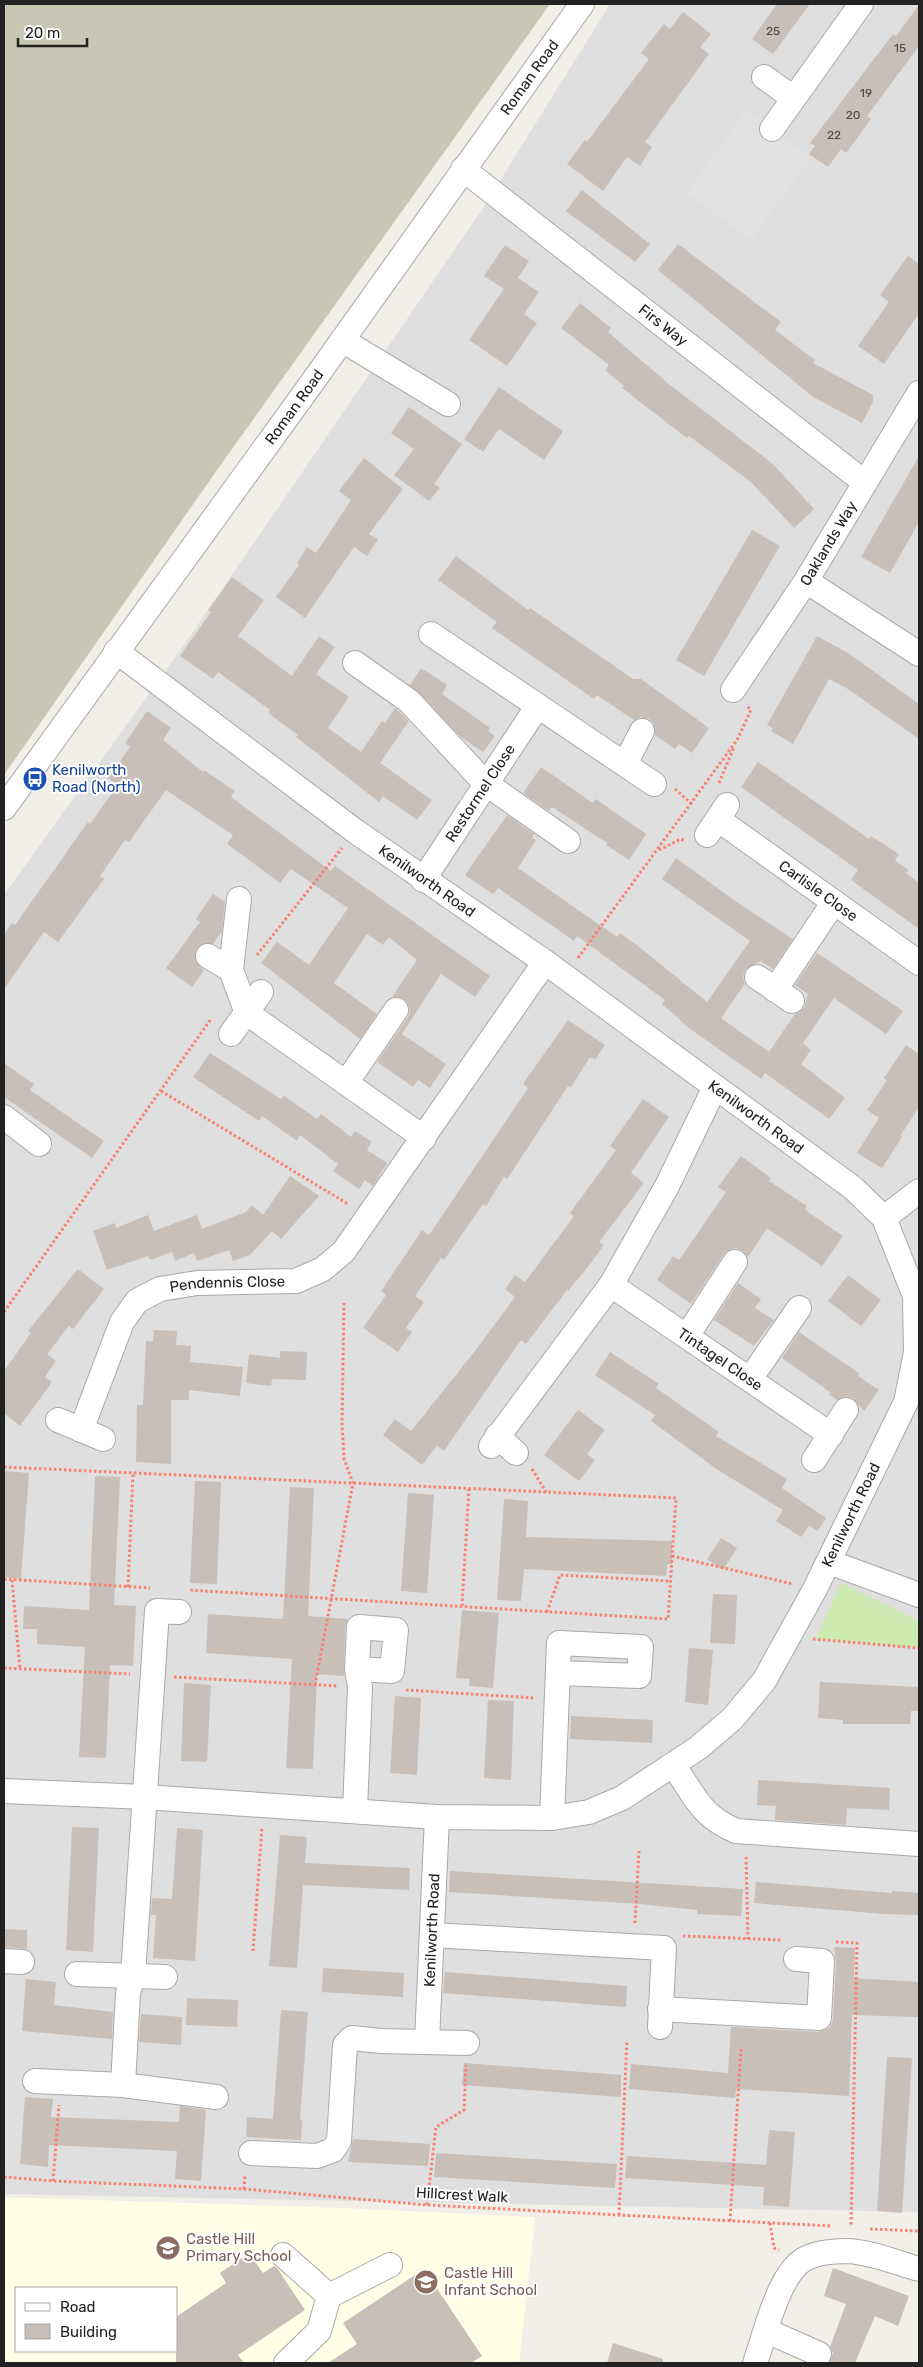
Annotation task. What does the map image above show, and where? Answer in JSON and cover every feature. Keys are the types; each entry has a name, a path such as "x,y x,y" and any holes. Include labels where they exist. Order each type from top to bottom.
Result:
{"street":[{"name":"Roman Road","path":"4,808 582,4"},
{"path":"772,129 861,4"},
{"path":"764,77 793,98"},
{"name":"Firs Way","path":"462,169 864,482"},
{"path":"342,340 448,404"},
{"name":"Oaklands Way","path":"733,690 806,581 919,393"},
{"path":"806,581 919,654"},
{"path":"431,634 654,784"},
{"name":"Kenilworth Road","path":"4,1791 264,1804 437,1817 552,1818 589,1812 622,1798 698,1748 732,1719 764,1681 790,1637 829,1562 906,1402 916,1352 915,1296 884,1218 853,1188 545,962 423,880 355,831 116,651"},
{"path":"355,663 409,701 485,783 568,842"},
{"name":"Restormel Close","path":"423,880 485,783 537,707"},
{"path":"625,764 642,732"},
{"name":"Carlisle Close","path":"718,820 919,963"},
{"path":"239,899 233,976 247,1013 424,1138"},
{"path":"775,989 834,902"},
{"path":"208,956 233,976"},
{"name":"Pendennis Close","path":"81,1430 122,1322 136,1301 160,1289 197,1283 296,1281 323,1269 344,1251 545,962"},
{"path":"231,1034 261,992"},
{"path":"346,1084 396,1010"},
{"path":"516,1452 494,1441 611,1285 667,1186 715,1087"},
{"path":"4,1117 39,1144"},
{"path":"884,1218 919,1191"},
{"path":"687,1336 735,1262"},
{"name":"Tintagel Close","path":"611,1285 830,1435"},
{"path":"750,1379 799,1308"},
{"path":"814,1460 846,1410"},
{"path":"58,1420 103,1439"},
{"path":"829,1562 919,1595"},
{"path":"123,2084 128,1993 133,1975 157,1611 183,1601"},
{"path":"552,1818 558,1674"},
{"path":"355,1810 359,1678"},
{"path":"673,1765 701,1807 717,1823 736,1831 919,1844"},
{"name":"Kenilworth Road","path":"427,2041 437,1817"},
{"path":"432,1935 664,1948 660,2018 819,2018 822,1961 796,1959"},
{"path":"77,1974 165,1977"},
{"path":"251,2153 317,2156 333,2150 339,2141 345,2045 352,2038 381,2042 427,2041 467,2043"},
{"path":"35,2081 123,2084 216,2097"},
{"path":"755,2363 781,2290 789,2275 803,2260 821,2253 850,2251 919,2269"},
{"path":"283,2255 329,2296"},
{"path":"286,2363 320,2330 329,2296 390,2265"},
{"path":"767,2331 819,2354"}],"path":[{"path":"718,820 727,796 716,790 751,710"},
{"path":"575,963 737,740"},
{"path":"233,976 355,831"},
{"path":"4,1312 214,1013"},
{"path":"161,1091 355,1208"},
{"path":"315,1685 353,1483 344,1459 342,1424 344,1303"},
{"path":"4,1467 676,1498 668,1619 331,1599 183,1601"},
{"path":"128,1586 133,1473"},
{"path":"462,1606 469,1489"},
{"path":"672,1556 815,1589"},
{"path":"547,1612 560,1574 670,1581"},
{"path":"4,1579 157,1588"},
{"path":"12,1580 20,1669"},
{"path":"790,1637 919,1648"},
{"path":"4,1668 315,1685 359,1678"},
{"path":"400,1690 557,1699"},
{"path":"253,1951 264,1804"},
{"path":"635,1924 639,1851"},
{"path":"746,1856 748,1939"},
{"path":"619,2216 628,2040"},
{"path":"427,2205 436,2127 464,2110 467,2043"},
{"path":"730,2221 741,2049"},
{"path":"53,2181 61,2082"},
{"name":"Hillcrest Walk","path":"4,2176 53,2181 244,2189 427,2205 833,2226"},
{"path":"842,2227 919,2231"}],"shaded area":[{"path":"4,4 550,4 217,470 4,775"},
{"path":"610,4 919,4 919,2212 4,2194 4,895 186,642 483,208"},
{"path":"746,110 811,158 751,240 686,193"},
{"path":"4,2197 341,2208 535,2217 519,2363 4,2363"}],"green space":[{"path":"841,1583 919,1621 919,1648 816,1639"}],"building":[{"path":"777,4 810,4 773,54 752,39"},
{"path":"919,5 919,46 867,116 871,119 846,153 841,149 828,167 809,154 815,146 810,143 893,34 896,36"},
{"path":"683,12 711,34 700,47 709,54 645,142 652,147 640,166 627,157 603,191 567,164 585,140 587,142 649,59 641,53 664,24 670,29"},
{"path":"582,190 650,244 635,262 566,211"},
{"path":"678,244 781,322 775,330 815,360 813,363 873,395 873,402 862,423 813,397 658,270"},
{"path":"505,245 529,261 518,278 539,292 524,314 537,323 507,366 469,340 504,289 484,276"},
{"path":"908,256 919,264 919,313 884,364 858,346 889,302 880,295"},
{"path":"580,303 611,328 608,332 670,385 773,464 814,509 794,528 751,482 689,436 687,438 622,388 624,386 605,370 609,365 561,328"},
{"path":"499,387 563,431 544,460 499,429 483,452 464,439"},
{"path":"409,407 462,444 434,484 440,488 429,501 394,475 414,449 391,433"},
{"path":"919,456 919,522 890,573 861,557"},
{"path":"364,458 403,489 369,534 378,539 367,556 354,547 305,618 276,597 299,565 297,563 307,547 316,553 351,500 339,491"},
{"path":"752,530 780,546 704,676 676,660"},
{"path":"456,556 528,610 530,608 633,679 641,679 709,728 692,753 679,744 675,749 655,735 654,724 649,719 641,717 634,720 597,695 594,699 492,628 497,622 438,580"},
{"path":"232,577 264,600 238,636 292,676 319,636 335,647 316,674 349,697 328,728 361,752 382,721 385,723 395,708 409,721 380,763 432,800 417,820 383,796 379,802 296,737 298,735 268,713 270,710 218,672 213,679 180,656 211,612 208,610"},
{"path":"817,636 848,653 919,704 919,739 848,689 829,679 793,744 771,731 773,728 767,725"},
{"path":"421,668 447,685 442,694 490,728 488,731 495,736 483,752 461,737 410,685"},
{"path":"147,711 171,728 163,740 203,772 204,770 235,791 231,797 331,871 335,866 490,976 475,997 441,974 402,1034 446,1064 430,1088 418,1080 413,1087 377,1062 408,1017 410,1011 408,1004 403,998 392,997 417,960 389,937 383,945 367,934 334,983 377,1014 360,1039 261,963 277,942 309,965 348,908 291,869 280,883 227,844 233,835 166,790 129,842 125,840 100,876 104,879 58,942 44,932 4,989 4,935 12,923 15,925 88,822 90,824 118,785 108,778 130,747 125,743"},
{"path":"758,762 869,839 871,836 899,854 895,861 909,870 906,873 919,883 919,929 851,880 858,870 741,787"},
{"path":"541,767 593,803 596,799 646,834 629,860 606,845 607,843 552,807 549,811 523,793"},
{"path":"507,815 534,834 532,838 536,840 518,868 617,937 620,933 707,1002 750,941 662,879 676,858 738,903 793,939 773,969 761,961 746,969 743,976 745,984 721,1018 769,1052 795,1014 804,1008 808,994 795,985 817,953 903,1011 886,1034 834,998 803,1043 811,1050 801,1064 845,1098 829,1119 765,1073 761,1079 689,1028 662,1004 665,1000 577,936 574,941 498,888 493,894 465,875"},
{"path":"213,894 225,902 222,931 213,944 202,944 196,949 196,962 204,970 192,987 166,968 200,922 196,919"},
{"path":"568,1020 605,1045 595,1060 590,1057 571,1087 568,1086 507,1179 504,1177 486,1206 483,1204 444,1260 441,1258 415,1296 424,1302 406,1328 412,1332 398,1352 363,1328 386,1295 381,1291 422,1230 429,1235 528,1088 523,1084"},
{"path":"906,1045 919,1054 919,1107 882,1168 857,1153 879,1118 867,1110 887,1080 884,1078"},
{"path":"210,1053 281,1099 284,1096 317,1119 321,1114 351,1137 355,1131 372,1142 367,1150 387,1163 373,1186 365,1180 359,1189 333,1171 338,1164 300,1135 297,1141 262,1116 259,1121 193,1077"},
{"path":"4,1063 34,1084 30,1090 104,1141 92,1158 4,1097"},
{"path":"643,1099 669,1117 631,1173 644,1183 599,1242 604,1245 591,1263 567,1290 526,1344 521,1340 444,1451 437,1446 422,1465 383,1435 395,1419 411,1431 475,1351 515,1297 505,1289 515,1275 525,1282 574,1216 570,1213 616,1150 610,1146"},
{"path":"741,1156 771,1178 769,1181 807,1206 805,1210 843,1236 822,1266 767,1228 748,1257 743,1251 736,1248 724,1254 691,1304 657,1280 673,1256 679,1260 726,1192 718,1187"},
{"path":"290,1176 319,1196 281,1239 272,1231 250,1255 233,1261 229,1250 197,1261 194,1253 175,1261 172,1252 150,1260 148,1256 107,1270 93,1231 115,1223 116,1228 148,1215 154,1231 197,1215 202,1229 246,1212 252,1205 263,1215"},
{"path":"78,1269 104,1289 73,1329 69,1326 47,1354 56,1361 45,1377 52,1382 20,1426 4,1413 4,1371 31,1333 28,1331"},
{"path":"848,1275 881,1300 861,1326 828,1301"},
{"path":"738,1283 761,1299 755,1308 774,1320 754,1346 714,1320"},
{"path":"154,1330 177,1331 176,1345 191,1346 190,1362 243,1367 240,1396 189,1390 189,1400 171,1400 171,1464 136,1462 137,1405 143,1405 146,1341 153,1342"},
{"path":"799,1332 860,1374 858,1376 879,1390 864,1411 853,1398 846,1396 837,1400 829,1394 830,1392 782,1358"},
{"path":"280,1351 307,1352 306,1380 272,1379 271,1386 246,1383 249,1354 280,1358"},
{"path":"610,1352 659,1384 656,1388 719,1432 716,1436 787,1479 782,1488 826,1518 818,1531 809,1526 801,1537 776,1521 783,1510 718,1470 651,1421 655,1415 595,1375"},
{"path":"578,1410 605,1430 587,1454 595,1460 579,1481 544,1455"},
{"path":"4,1471 29,1473 21,1579 4,1577"},
{"path":"95,1476 120,1477 114,1605 136,1606 133,1666 110,1665 106,1758 79,1757 85,1647 37,1644 37,1629 23,1629 24,1606 89,1610"},
{"path":"195,1481 221,1482 217,1584 190,1583"},
{"path":"290,1487 314,1488 308,1616 348,1619 345,1626 344,1676 317,1674 313,1769 286,1768 292,1659 206,1653 208,1614 283,1619"},
{"path":"408,1493 434,1495 427,1593 401,1591"},
{"path":"504,1499 528,1501 526,1537 672,1541 672,1564 667,1564 666,1576 524,1569 521,1601 497,1600"},
{"path":"721,1538 737,1548 723,1570 707,1559"},
{"path":"713,1594 737,1595 735,1644 710,1643"},
{"path":"462,1610 499,1613 493,1688 469,1686 470,1679 456,1678"},
{"path":"689,1648 713,1650 708,1705 685,1702"},
{"path":"820,1682 919,1687 919,1711 911,1711 910,1724 843,1724 843,1720 818,1718"},
{"path":"184,1683 211,1685 207,1762 181,1761"},
{"path":"395,1696 421,1698 417,1775 390,1773"},
{"path":"488,1700 514,1701 511,1780 484,1778"},
{"path":"571,1716 653,1720 652,1743 570,1739"},
{"path":"758,1780 890,1788 889,1810 847,1808 846,1825 775,1820 776,1806 757,1805"},
{"path":"72,1827 99,1828 93,1952 66,1950"},
{"path":"177,1828 203,1830 195,1961 153,1958 156,1915 151,1915 152,1898 172,1899"},
{"path":"280,1835 307,1837 305,1863 410,1868 409,1890 303,1885 297,1968 269,1966"},
{"path":"450,1871 743,1889 741,1916 697,1914 697,1910 640,1904 449,1892"},
{"path":"756,1882 892,1893 892,1891 919,1893 919,1915 884,1914 754,1903"},
{"path":"4,1929 27,1930 27,1949 4,1947"},
{"path":"834,1947 855,1948 854,1978 919,1982 919,2017 852,2015 849,2096 736,2089 735,2098 629,2089 631,2064 728,2073 731,2027 818,2032 830,2028 833,2019 836,1962"},
{"path":"323,1968 404,1973 403,1997 322,1992"},
{"path":"445,1972 627,1986 626,2007 443,1993"},
{"path":"26,1979 56,1982 54,2005 113,2012 112,2039 22,2031"},
{"path":"187,1998 238,2000 237,2027 186,2025"},
{"path":"281,2010 308,2012 300,2120 302,2120 301,2140 246,2137 247,2117 273,2119"},
{"path":"141,2014 182,2017 181,2045 139,2042"},
{"path":"887,2057 912,2058 902,2213 877,2211"},
{"path":"464,2063 621,2075 621,2097 462,2085"},
{"path":"25,2097 53,2099 51,2117 179,2122 180,2106 206,2110 201,2181 175,2179 177,2151 49,2145 48,2167 20,2164"},
{"path":"769,2130 795,2132 789,2207 763,2205 764,2187 625,2178 627,2156 766,2165"},
{"path":"353,2139 430,2144 428,2166 348,2162"},
{"path":"436,2153 617,2164 615,2188 434,2177"},
{"path":"249,2253 263,2273 274,2266 277,2268 305,2310 238,2355 244,2363 176,2363 176,2352 178,2352 178,2316 226,2283 220,2273"},
{"path":"833,2268 909,2296 898,2326 875,2316 855,2363 829,2363 833,2353 830,2347 846,2304 824,2296"},
{"path":"424,2269 482,2356 471,2363 328,2363 357,2344 343,2323"},
{"path":"613,2343 663,2359 663,2363 607,2363"}],"place":[{"name":"Kenilworth Road (North)","path":"35,779"},
{"name":"Castle Hill Primary School","path":"168,2248"},
{"name":"Castle Hill Infant School","path":"426,2282"}]}
